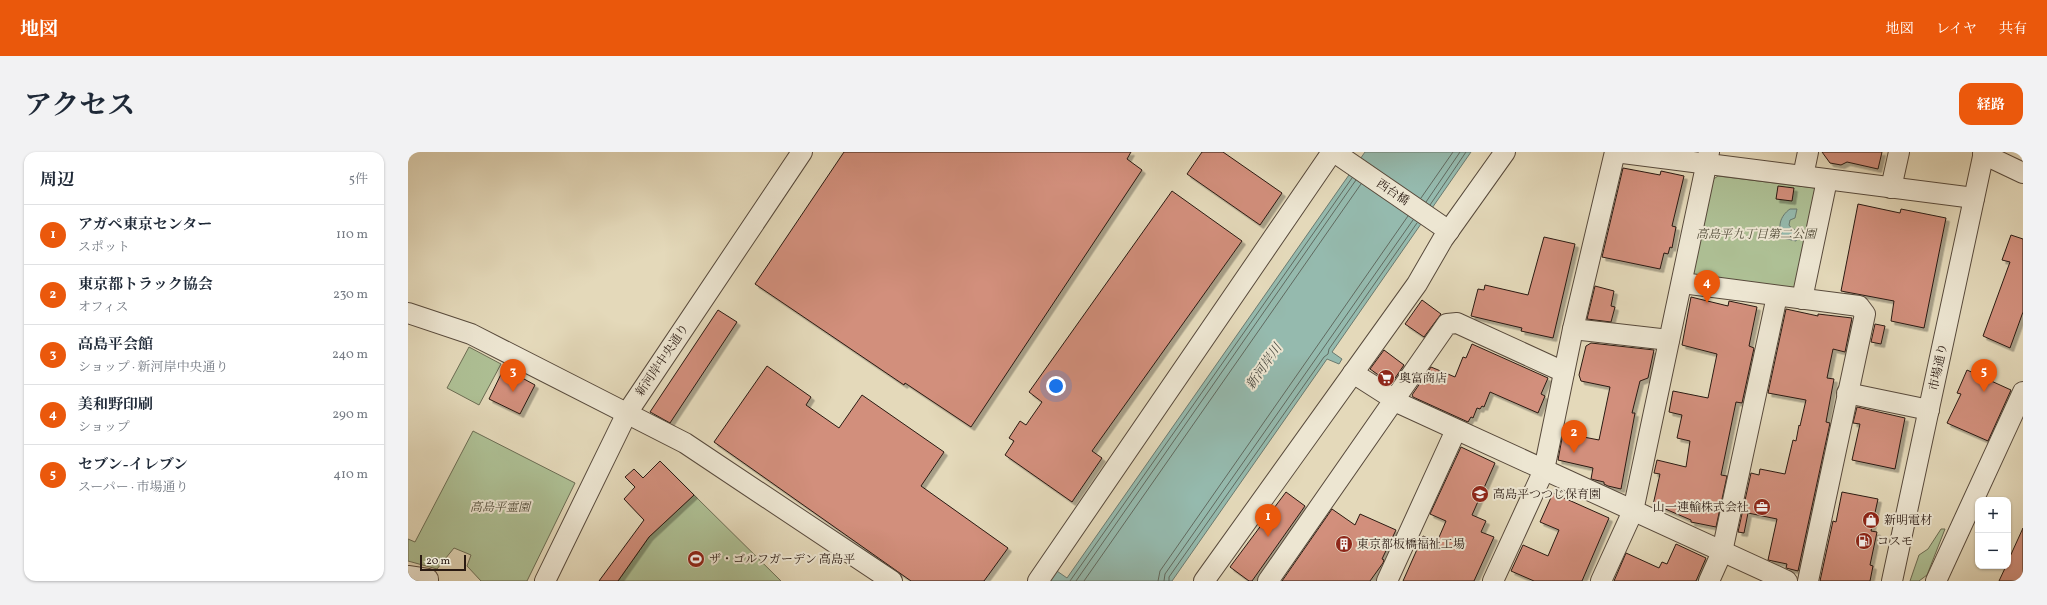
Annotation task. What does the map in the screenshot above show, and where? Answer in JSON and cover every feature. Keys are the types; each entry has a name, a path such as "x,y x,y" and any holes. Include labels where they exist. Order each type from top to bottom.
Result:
{"street":[{"name":"新河岸中央通り","path":"545,581 627,413 802,152"},
{"path":"1212,578 1353,373 1417,284 1449,231 1504,152"},
{"path":"1493,581 1544,470 1573,329 1615,152 1708,158 1827,180 1974,198"},
{"path":"1803,176 1808,152"},
{"path":"1891,188 1899,152"},
{"path":"1038,581 1334,153"},
{"name":"西台橋","path":"1334,153 1449,231"},
{"path":"1984,153 2023,173"},
{"name":"市場通り","path":"1892,581 1984,153"},
{"path":"1601,581 1633,511 1708,158"},
{"path":"1802,299 1827,180"},
{"path":"1682,284 1858,306 1865,314 1808,581"},
{"path":"1709,581 1722,552 1777,296"},
{"path":"408,313 470,334 685,443 892,581"},
{"path":"1268,581 1447,324 1457,323 1564,372"},
{"path":"1573,329 1669,340"},
{"path":"1353,373 1393,400 1787,581"},
{"path":"1936,581 2023,392"},
{"path":"1847,393 1929,410"},
{"path":"1988,497 2023,424"},
{"path":"1387,581 1456,430"},
{"path":"1950,581 1975,527"},
{"path":"408,576 428,579 428,581"}],"green space":[{"name":"高島平九丁目第二公園","path":"1718,176 1815,188 1820,193 1794,291 1696,280 1693,274 1712,180"},
{"path":"469,347 501,364 479,405 447,388"},
{"name":"高島平霊園","path":"473,431 575,483 527,581 481,581 467,566 471,555 454,548 437,569 408,561 408,539 415,542"},
{"name":"ザ・ゴルフガーデン 高島平","path":"694,495 781,581 618,581 649,537"},
{"path":"1941,529 1945,529 1927,575 1919,581 1910,581 1919,555 1928,549"}],"water":[{"name":"新河岸川","path":"1365,152 1471,152 1332,352 1342,359 1339,364 1327,359 1172,581 1046,581 1054,569 1067,578"},
{"path":"1790,209 1797,209 1795,218 1790,220 1789,225 1792,229 1798,230 1796,241 1783,238 1780,230 1780,222"}],"building":[{"path":"844,152 1131,152 1127,159 1142,170 971,427 905,383 904,385 755,284"},
{"path":"1202,152 1223,152 1282,193 1260,225 1187,174"},
{"path":"1822,152 1882,152 1878,169 1847,162 1841,165 1830,163"},
{"path":"1623,168 1660,175 1661,171 1684,176 1672,226 1676,227 1672,248 1670,247 1668,254 1664,253 1660,269 1602,257"},
{"path":"1778,186 1794,188 1792,201 1776,199"},
{"path":"1172,191 1242,241 1092,451 1102,458 1072,502 1005,455 1014,441 1009,438 1020,421 1026,425 1042,402 1029,392"},
{"path":"1858,204 1900,213 1901,209 1946,218 1924,328 1891,321 1894,301 1841,291"},
{"path":"2011,235 2023,239 2023,312 2010,348 1983,336 2010,262 2002,260"},
{"path":"1544,237 1575,244 1553,338 1521,331 1522,328 1471,316 1478,289 1484,290 1485,285 1528,295"},
{"path":"1595,286 1614,291 1611,306 1615,307 1611,322 1587,319"},
{"path":"1691,297 1728,306 1729,301 1757,307 1749,346 1754,348 1742,403 1736,402 1721,475 1727,476 1716,527 1691,522 1691,520 1653,505 1660,474 1654,473 1657,460 1686,467 1690,441 1677,438 1682,415 1669,412 1673,391 1708,398 1717,354 1682,345"},
{"path":"1422,300 1441,314 1424,337 1405,324"},
{"path":"1786,309 1818,316 1818,314 1852,318 1845,352 1833,349 1827,378 1834,379 1826,422 1830,423 1798,571 1786,568 1787,564 1768,560 1777,519 1748,513 1744,533 1738,532 1751,473 1759,475 1760,469 1785,474 1793,440 1796,441 1806,400 1768,393"},
{"path":"718,310 737,322 670,423 650,412"},
{"path":"1875,324 1885,326 1881,344 1871,342"},
{"path":"1591,343 1654,350 1648,378 1640,381 1632,413 1635,413 1621,489 1608,486 1604,484 1604,482 1591,479 1593,468 1558,460 1563,433 1599,440 1610,387 1581,381 1579,375 1586,346"},
{"path":"1472,344 1548,378 1541,394 1545,396 1538,413 1490,392 1484,407 1482,406 1480,409 1477,408 1473,418 1471,417 1468,422 1413,397 1412,395 1431,367 1455,377 1463,357 1466,358"},
{"path":"1384,350 1404,365 1391,384 1370,369"},
{"path":"767,366 811,397 806,405 839,428 862,395 944,452 921,486 1008,548 984,581 911,581 714,442"},
{"path":"504,368 535,385 520,414 489,399"},
{"path":"1967,370 2011,390 1988,441 1947,423 1961,394 1957,393"},
{"path":"1857,407 1905,418 1895,469 1852,460 1860,424 1853,423"},
{"path":"1461,447 1495,463 1472,515 1486,521 1481,532 1494,537 1474,581 1403,581 1423,536 1437,542 1446,521 1430,514"},
{"path":"660,461 694,495 649,537 618,581 599,581 644,520 624,499 635,487 625,477 634,469 643,478"},
{"path":"1286,492 1305,506 1252,581 1249,581 1230,567"},
{"path":"1842,492 1878,499 1871,531 1877,532 1870,565 1873,566 1870,581 1820,581 1833,521 1836,522"},
{"path":"1553,493 1609,518 1582,581 1534,581 1511,571 1523,545 1548,556 1559,530 1540,522"},
{"name":"東京都板橋福祉工場","path":"1332,509 1355,525 1360,514 1396,530 1382,559 1384,560 1383,563 1370,581 1282,581"},
{"path":"2023,528 2023,581 1999,581 2005,569 2011,569 2011,554"},
{"path":"1676,544 1706,558 1696,581 1614,581 1626,553 1659,568 1662,562 1667,564"}],"place":[{"name":"美和野印刷","path":"1707,303"},
{"name":"奥富商店","path":"1386,378"},
{"name":"高島平会館","path":"513,392"},
{"name":"セブン-イレブン","path":"1984,392"},
{"name":"東京都トラック協会","path":"1574,453"},
{"name":"高島平つつじ保育園","path":"1480,494"},
{"name":"山一連輸株式会社","path":"1762,507"},
{"name":"新明電材","path":"1871,520"},
{"name":"アガペ東京センター","path":"1268,537"},
{"name":"コスモ","path":"1864,541"},
{"name":"東京都板橋福祉工場","path":"1344,544"},
{"name":"ザ・ゴルフガーデン 高島平","path":"696,559"}]}
